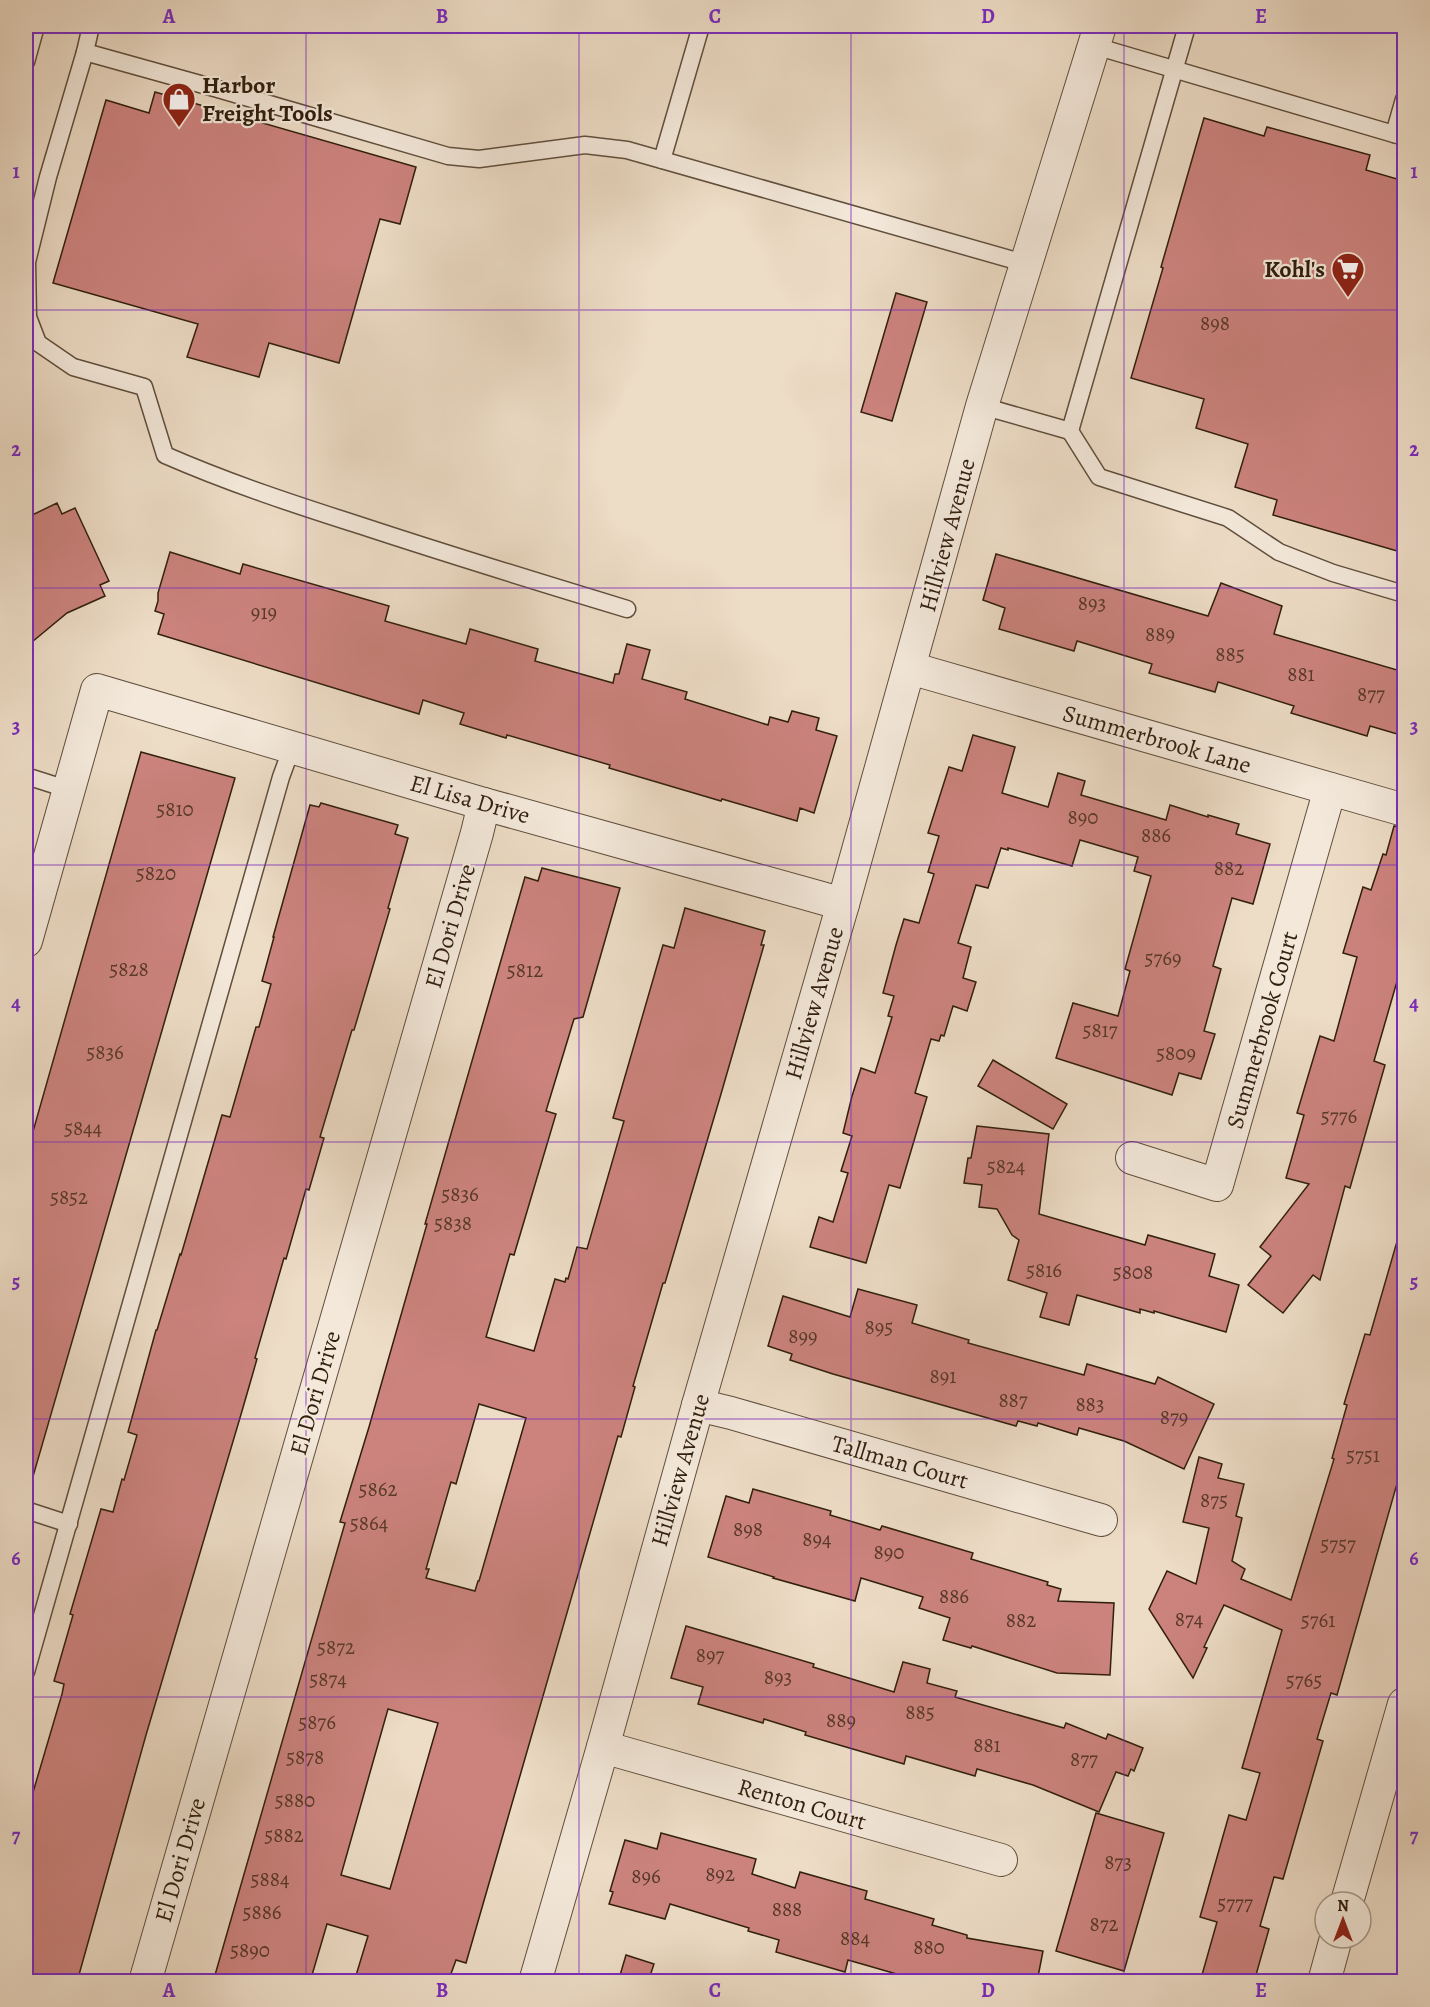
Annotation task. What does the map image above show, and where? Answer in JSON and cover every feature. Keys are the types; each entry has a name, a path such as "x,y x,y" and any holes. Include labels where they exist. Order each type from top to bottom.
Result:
{"street":[{"name":"Hillview Avenue","path":"534,1982 910,668 982,406 1097,36"},
{"name":"Summerbrook Lane","path":"910,668 1404,810"},
{"name":"El Lisa Drive","path":"69,790 97,690 484,804 843,903"},
{"name":"Summerbrook Court","path":"1132,1158 1217,1185 1330,789"},
{"path":"26,941 69,790"},
{"name":"El Dori Drive","path":"144,1982 484,804"},
{"name":"Tallman Court","path":"698,1406 731,1413 1101,1520"},
{"path":"1350,1890 1404,1704"},
{"name":"Renton Court","path":"603,1747 1001,1860"},
{"path":"1324,1982 1333,1950"}],"lane":[{"path":"26,62 36,26"},
{"path":"91,26 48,177 27,262 28,317 38,343 73,367 144,387 165,455 209,474 337,518 476,564 627,609"},
{"path":"662,160 701,26"},
{"path":"1070,431 1187,26"},
{"path":"1097,36 1174,70 1399,135 1404,99"},
{"path":"85,52 448,156 479,159 585,145 627,150 1027,264"},
{"path":"982,406 1070,431 1099,477 1228,518 1279,552 1333,573 1404,594"},
{"path":"26,1672 281,777 292,747"},
{"path":"26,776 69,790"},
{"path":"26,1510 69,1524"}],"building":[{"path":"155,92 416,167 400,224 380,219 339,363 269,343 259,377 187,357 198,324 53,283 106,100 149,113"},
{"path":"1204,118 1264,136 1267,127 1370,155 1366,170 1404,181 1404,553 1273,515 1277,500 1235,487 1248,444 1196,428 1204,399 1131,378"},
{"path":"896,293 927,302 892,421 861,412"},
{"path":"57,503 62,514 75,508 109,581 100,585 105,596 67,613 26,647 26,518"},
{"path":"170,552 240,574 243,564 389,606 385,621 466,644 470,629 538,649 535,661 613,683 615,674 619,674 627,644 650,650 642,679 687,692 685,699 768,725 770,717 788,722 792,711 819,718 816,730 837,736 814,813 800,808 797,821 722,799 721,801 609,768 610,765 460,724 464,713 423,700 419,714 158,634 164,614 155,611"},
{"path":"996,554 1208,616 1221,583 1282,606 1274,634 1404,672 1404,736 1370,726 1367,736 1291,713 1294,706 1218,682 1215,692 1149,673 1152,664 1077,641 1074,651 999,629 1005,608 983,600"},
{"path":"973,735 1015,747 1002,793 1048,807 1058,773 1085,781 1081,795 1166,820 1170,805 1239,824 1236,834 1270,844 1253,904 1232,898 1213,966 1221,969 1204,1031 1215,1034 1201,1079 1179,1073 1172,1095 1056,1058 1073,1003 1118,1016 1130,971 1125,969 1151,876 1134,871 1138,857 1080,840 1072,866 1001,848 988,888 976,885 958,943 971,947 963,978 976,982 967,1011 953,1006 944,1036 941,1035 939,1041 931,1039 915,1093 927,1097 900,1188 889,1185 866,1263 810,1247 819,1217 833,1222 848,1173 841,1171 852,1136 843,1133 852,1096 861,1068 875,1073 892,1017 888,1016 894,996 883,993 896,945 904,919 919,923 934,874 928,872 939,836 928,833 949,767 962,771"},
{"path":"141,752 235,778 32,1480 26,1479 26,1156"},
{"path":"321,803 398,825 395,834 408,838 388,908 390,909 320,1137 324,1138 309,1190 306,1189 286,1259 284,1258 255,1358 257,1359 146,1735 77,1982 26,1982 26,1816 62,1694 64,1684 54,1681 73,1615 70,1614 101,1509 113,1512 122,1479 124,1480 137,1435 128,1432 156,1330 181,1255 222,1115 230,1117 256,1027 259,1027 271,984 262,981 310,805 319,807"},
{"path":"1394,826 1404,827 1404,980 1398,978 1374,1061 1385,1065 1350,1188 1345,1186 1320,1280 1313,1275 1283,1313 1248,1285 1271,1256 1260,1247 1309,1184 1286,1178 1304,1115 1297,1113 1320,1036 1334,1041 1357,957 1343,953 1363,887 1371,890 1383,854 1386,855"},
{"path":"542,868 620,888 583,1017 574,1019 546,1111 556,1114 514,1255 510,1254 486,1337 534,1351 555,1279 565,1282 566,1278 568,1279 577,1247 587,1249 624,1121 613,1118 663,945 674,948 685,908 765,931 761,945 764,945 721,1094 665,1283 663,1283 633,1386 635,1387 621,1437 618,1436 466,1963 456,1960 448,1982 354,1982 368,1936 327,1924 310,1982 213,1982 345,1523 340,1522 525,877 538,881","holes":["479,1404 526,1418 475,1591 426,1578 429,1569 426,1569 451,1482 456,1484","388,1709 438,1723 390,1889 341,1875"]},
{"path":"993,1060 1067,1104 1053,1129 978,1086"},
{"path":"977,1126 1049,1134 1039,1214 1145,1245 1148,1235 1215,1254 1209,1276 1239,1285 1226,1332 1154,1311 1154,1313 1140,1309 1140,1313 1077,1295 1069,1325 1040,1317 1047,1293 1008,1280 1019,1240 1012,1235 997,1209 979,1207 982,1185 964,1183"},
{"path":"1398,1238 1404,1239 1404,1459 1337,1695 1331,1693 1317,1739 1323,1741 1283,1879 1274,1877 1260,1926 1269,1929 1254,1982 1200,1982 1217,1922 1200,1917 1229,1815 1246,1820 1260,1773 1242,1768 1282,1630 1224,1605 1204,1647 1207,1648 1193,1678 1149,1609 1167,1571 1196,1584 1209,1528 1183,1522 1199,1457 1222,1464 1218,1478 1244,1484 1236,1516 1242,1518 1232,1561 1245,1569 1241,1579 1291,1600 1334,1459 1332,1458 1347,1405 1344,1404 1365,1334 1370,1335"},
{"path":"858,1289 917,1305 912,1323 969,1340 968,1343 1084,1375 1087,1364 1155,1384 1158,1377 1214,1404 1184,1469 1124,1441 1079,1428 1077,1435 1038,1423 1037,1426 1018,1421 1016,1426 833,1374 790,1360 792,1354 768,1346 783,1296 850,1317"},
{"path":"753,1489 831,1511 830,1515 880,1530 882,1526 973,1553 971,1559 1048,1582 1047,1585 1061,1589 1058,1601 1114,1603 1110,1675 1057,1673 972,1646 971,1648 943,1640 950,1618 919,1608 923,1597 861,1578 855,1601 708,1557 726,1496 749,1503"},
{"path":"686,1626 814,1664 813,1667 894,1692 903,1662 930,1669 927,1683 957,1691 955,1697 1064,1728 1066,1723 1106,1739 1108,1734 1143,1748 1134,1771 1131,1769 1128,1776 1116,1772 1099,1812 1033,1785 977,1769 975,1776 906,1756 904,1764 805,1735 806,1732 764,1719 763,1723 698,1704 703,1687 671,1678"},
{"path":"1096,1813 1164,1833 1124,1971 1056,1951"},
{"path":"661,1833 756,1859 752,1874 795,1888 800,1872 867,1891 865,1899 934,1919 932,1925 967,1935 967,1938 1043,1951 1037,1982 905,1982 907,1977 848,1960 845,1972 776,1952 779,1940 748,1931 749,1928 670,1904 665,1919 609,1904 613,1892 610,1891 625,1840 657,1849"},
{"path":"626,1955 654,1964 648,1982 618,1982"}],"place":[{"name":"Harbor Freight Tools","path":"179,128"},
{"name":"Kohl's","path":"1348,298"}]}
